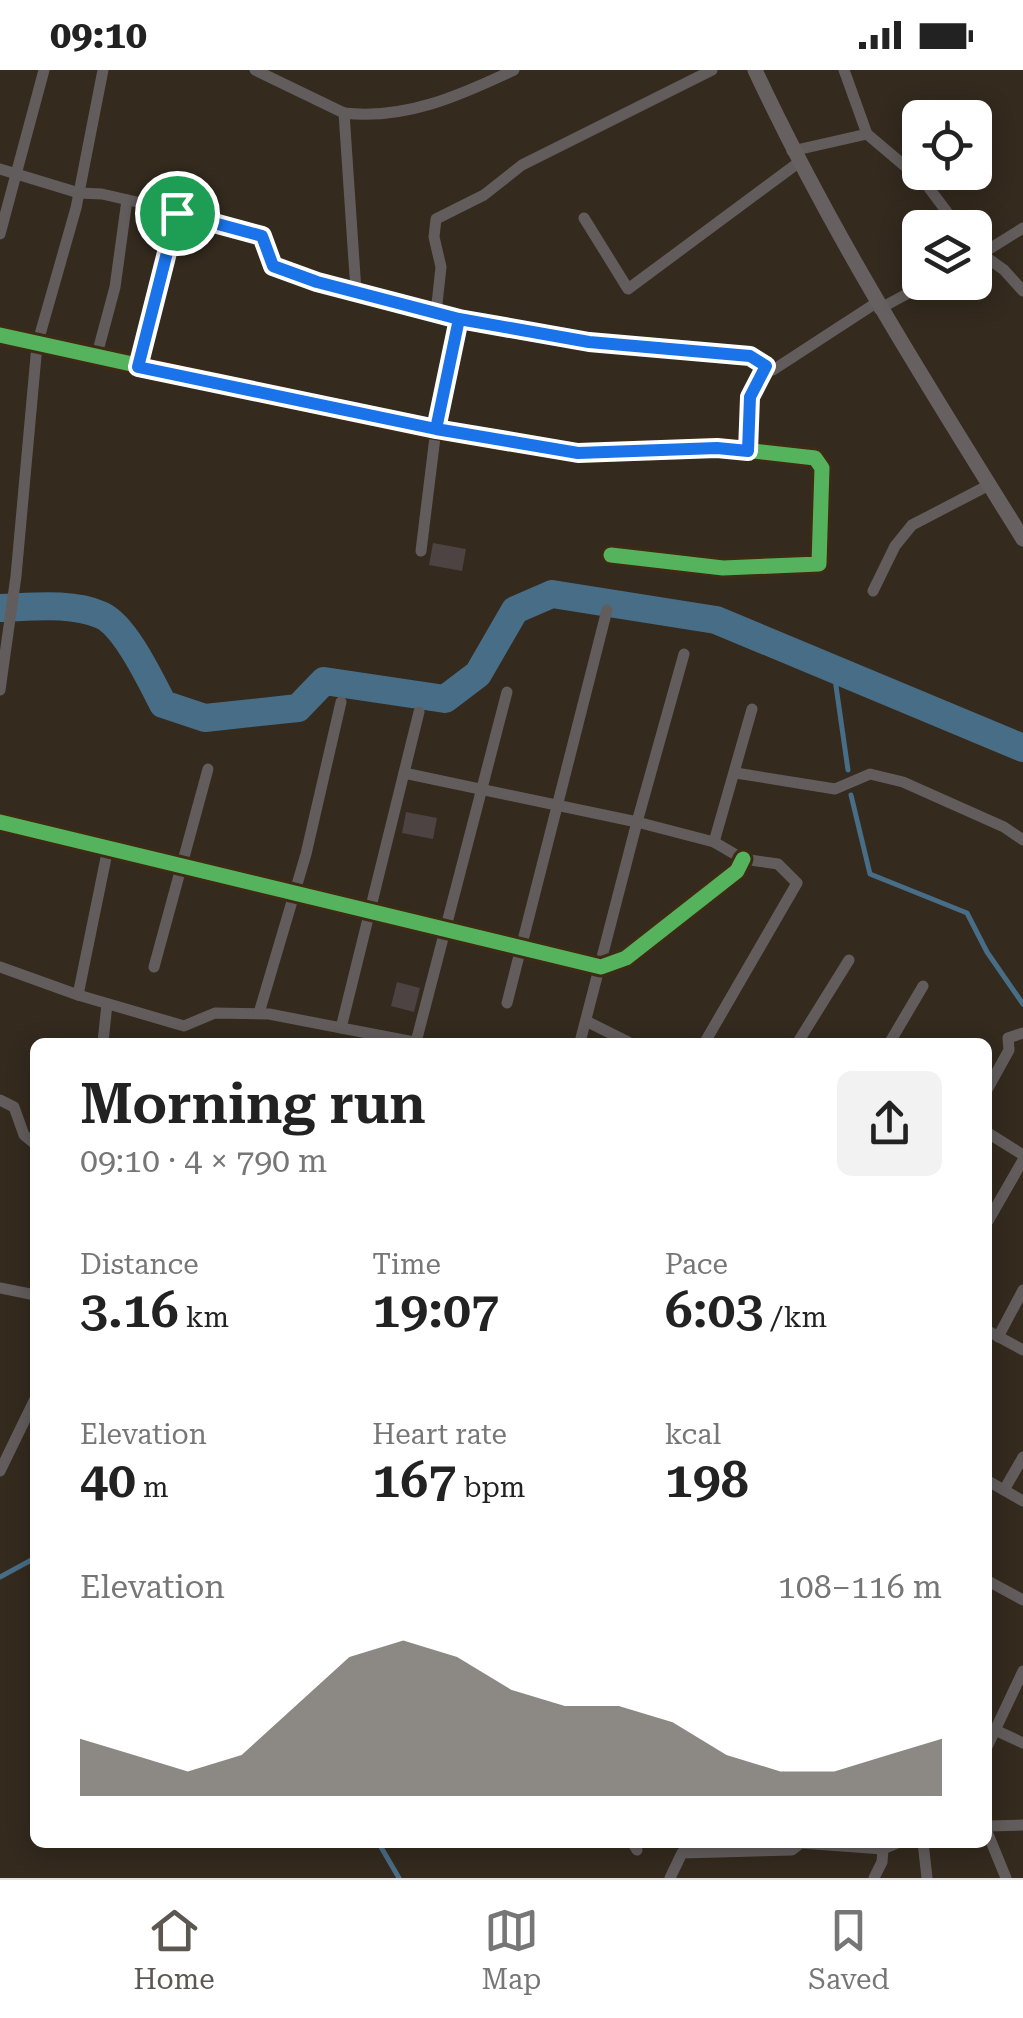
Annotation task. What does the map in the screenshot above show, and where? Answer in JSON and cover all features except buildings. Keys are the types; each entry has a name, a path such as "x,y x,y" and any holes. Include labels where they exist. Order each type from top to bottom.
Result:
{"street":[{"path":"0,234 44,70"},
{"path":"0,690 10,634 37,345 79,193 103,70"},
{"path":"257,70 344,113 394,114 472,92 514,70"},
{"path":"436,313 442,267 434,237 436,219 484,194 522,164 712,70"},
{"path":"754,70 795,157 878,306 1023,539"},
{"path":"844,70 867,134 926,184 945,210"},
{"path":"344,113 356,291"},
{"path":"584,218 628,289 795,157 867,134"},
{"path":"0,169 79,193 126,200 262,236 273,266 459,319 589,342 750,356 773,370 902,295"},
{"path":"96,358 115,287 126,200"},
{"path":"138,367 177,213"},
{"path":"992,245 1023,228"},
{"path":"992,263 1023,291"},
{"path":"421,551 436,429 459,319"},
{"path":"0,336 436,429 578,453 717,448 814,458 822,468 819,564 723,568 611,555"},
{"path":"748,451 750,397 766,366"},
{"path":"874,591 895,546 912,525 989,485"},
{"path":"508,1003 606,610"},
{"path":"581,1038 684,654"},
{"path":"416,1038 448,930 507,692"},
{"path":"258,1014 294,893 341,702"},
{"path":"714,842 752,709"},
{"path":"340,1028 419,712"},
{"path":"154,967 208,768"},
{"path":"404,772 637,822 714,842 743,858 778,864 798,882 707,1038"},
{"path":"736,773 835,789 870,774 1004,827 1023,840"},
{"path":"0,822 601,967 626,958 737,871 743,858"},
{"path":"78,996 108,848"},
{"path":"800,1038 849,960"},
{"path":"0,968 78,996 184,1026 215,1013 258,1014 394,1038"},
{"path":"892,1038 923,986"},
{"path":"103,1038 108,1004"},
{"path":"586,1021 620,1038"},
{"path":"992,1081 1009,1050 1008,1038 1023,1033"},
{"path":"0,1100 14,1107 24,1135 30,1140"},
{"path":"992,1136 1023,1158 992,1214"},
{"path":"0,1288 30,1294"},
{"path":"1023,1290 993,1334 1023,1350"},
{"path":"0,1471 30,1410"},
{"path":"1004,1490 1023,1457"},
{"path":"992,1483 1023,1501"},
{"path":"992,1583 1023,1600"},
{"path":"992,1736 1023,1671"},
{"path":"995,1730 1023,1743"},
{"path":"992,1826 1023,1825"},
{"path":"992,1844 1006,1878"},
{"path":"670,1878 685,1848 794,1848"},
{"path":"869,1848 883,1849 874,1878"},
{"path":"924,1848 927,1878"}],"waterway":[{"path":"0,608 64,607 101,615 128,641 163,704 205,718 298,708 324,681 445,699 478,674 515,610 552,594 716,620 1023,748"},
{"path":"834,672 848,770"},
{"path":"851,795 870,874 967,913 987,952 1023,1004"},
{"path":"0,1577 30,1561"},
{"path":"382,1848 399,1878"}],"cycle path":[{"path":"0,335 419,427 578,453 717,447 815,458 822,468 819,564 723,568 611,555"},
{"path":"0,822 601,967 626,958 737,871 743,859"}],"route":[{"path":"177,213 138,367 436,429 459,319 589,342 750,356 766,366 750,397 748,451 717,448 578,453 436,429 459,319 317,282 273,266 262,236 177,213"}]}
